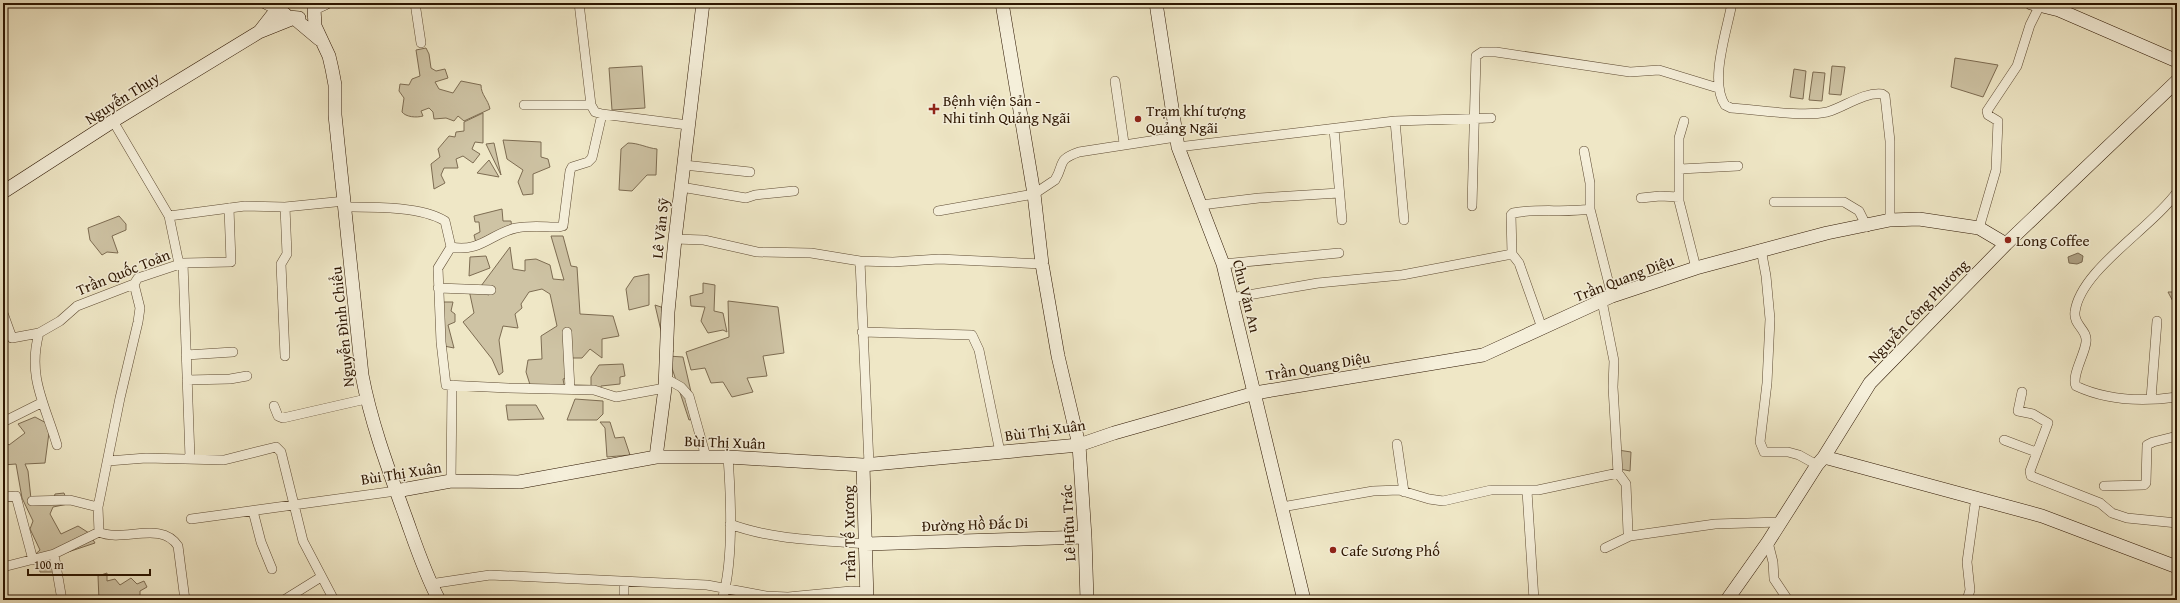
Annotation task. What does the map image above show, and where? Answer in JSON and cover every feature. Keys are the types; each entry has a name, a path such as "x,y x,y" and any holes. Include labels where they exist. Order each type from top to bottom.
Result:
{"street":[{"path":"415,3 421,43"},
{"path":"579,3 591,105 595,112 688,125"},
{"name":"Lê Văn Sỹ","path":"656,457 665,383 668,312 680,187 684,165 703,3"},
{"name":"Lê Hữu Trác","path":"1002,3 1034,194 1042,264 1058,356 1079,445 1086,536 1087,600"},
{"name":"Chu Văn An","path":"1156,3 1177,142 1223,264 1304,600"},
{"path":"1732,3 1722,50 1718,88 1721,99 1725,105 1731,108 1808,114 1827,112 1862,97 1880,93 1884,94 1890,141 1890,220"},
{"path":"1979,228 1996,170 1998,121 1988,115 1987,111 2017,66 2035,4 2059,7 2177,61"},
{"path":"259,32 274,5 288,17 294,18 320,40"},
{"path":"259,32 294,18 306,16 318,5"},
{"path":"318,5 315,26 320,40"},
{"name":"Nguyễn Thụy","path":"3,192 113,121 259,32"},
{"name":"Nguyễn Đình Chiểu","path":"320,40 329,56 335,85 335,115 362,375 366,399 396,491 430,584 439,600"},
{"path":"1472,206 1476,56 1482,52 1496,52 1630,72 1659,70 1718,88"},
{"path":"1115,81 1124,143"},
{"name":"Nguyễn Công Phương","path":"1727,600 1768,542 1870,384 2006,244 2177,81"},
{"path":"524,105 591,105"},
{"path":"451,247 477,246 516,228 563,226 570,171 572,167 588,162 592,158 602,114"},
{"path":"938,211 1034,194 1055,180 1060,164 1069,155 1124,143 1177,142 1334,129 1395,121 1491,118"},
{"path":"113,121 169,216 181,264 190,458"},
{"path":"1395,121 1404,220"},
{"path":"1684,121 1679,138 1679,197 1696,268"},
{"path":"1334,129 1342,220"},
{"path":"1584,151 1590,183 1590,209 1607,299 1614,361 1613,387 1618,473 1626,484 1628,532 1630,536"},
{"path":"684,165 750,172"},
{"path":"1680,169 1738,166"},
{"path":"680,187 746,198 754,195 794,191"},
{"path":"2177,192 2161,213 2112,256 2087,284 2077,303 2075,313 2075,322 2084,333 2087,342 2074,380 2076,386 2089,392 2111,398 2151,399 2177,397"},
{"path":"1201,205 1259,198 1339,193"},
{"path":"1642,198 1660,196 1679,197"},
{"path":"1774,202 1844,202 1859,211 1867,227"},
{"path":"169,216 229,208 345,204 397,209 434,216 445,222 451,247 438,268 438,288 446,385 594,390 622,397 665,383 680,387 689,396 706,457"},
{"path":"285,207 287,254 281,264 285,356"},
{"name":"Trần Quốc Toản","path":"3,313 8,339 39,332 60,321 77,306 134,284 138,278 181,264 231,262 229,208"},
{"path":"1542,328 1519,263 1512,254 1511,215 1513,213 1531,210 1590,209"},
{"name":"Trần Quang Diệu","path":"1255,393 1483,354 1607,299 1696,268 1761,249 1827,233 1867,227 1890,220 1919,219 1979,228 2006,244"},
{"path":"675,239 704,240 757,252 811,253 860,261 893,262 939,259 1042,264"},
{"path":"1761,249 1766,276 1770,319 1767,383 1760,442 1764,452 1788,452 1976,497 2042,516 2177,567"},
{"path":"1223,264 1339,253"},
{"path":"1231,298 1318,283 1402,275 1512,254"},
{"path":"860,261 866,465"},
{"path":"99,532 98,507 140,308 134,284"},
{"path":"438,288 491,290"},
{"path":"2151,399 2157,322"},
{"path":"39,332 34,364 41,403 50,420 57,445"},
{"path":"567,332 570,389"},
{"path":"862,332 972,335 979,350 1000,452"},
{"path":"186,355 233,352"},
{"path":"187,380 230,379 247,376"},
{"path":"451,481 452,385"},
{"path":"2022,392 2018,411 2033,414 2048,423 2044,438 2036,452 2030,471 2031,476 2100,503 2112,513 2127,518 2177,523"},
{"name":"Bùi Thị Xuân","path":"191,519 396,491 451,481 518,482 656,457 728,457 866,465 1079,445 1114,433 1255,393"},
{"path":"274,406 278,416 283,418 366,399"},
{"path":"3,422 41,403"},
{"path":"2104,486 2144,485 2146,483 2147,445 2177,436"},
{"path":"2004,440 2036,452"},
{"path":"1397,444 1404,492"},
{"path":"108,461 190,458 224,460 276,447 281,452 303,541 334,600"},
{"path":"722,600 726,589 730,524 728,457"},
{"name":"Trần Tế Xương","path":"866,465 867,596"},
{"path":"1282,507 1373,491 1404,492 1443,501 1491,490 1527,491 1618,473"},
{"path":"1527,491 1534,600"},
{"path":"3,497 16,496 33,560"},
{"path":"1967,600 1970,590 1967,562 1976,497"},
{"path":"32,501 70,500 98,507"},
{"path":"253,511 261,542 272,569"},
{"path":"1605,548 1630,536 1715,524 1780,522"},
{"path":"730,524 746,530 866,544"},
{"path":"3,568 54,554 99,532 115,535 163,534 173,539 178,546 185,600"},
{"name":"Đường Hồ Đắc Di","path":"866,544 1086,536"},
{"path":"1768,542 1773,562 1774,579 1788,600"},
{"path":"54,554 62,600"},
{"path":"430,584 490,575 624,582 679,583 788,597 867,596"},
{"path":"284,600 322,577"},
{"path":"624,582 624,600"}],"shaded area":[{"path":"426,48 429,54 431,68 436,71 445,69 448,78 435,82 439,89 453,93 461,81 481,85 482,92 490,109 464,121 458,116 454,121 446,118 434,119 433,112 429,108 421,111 423,116 411,117 404,114 402,112 404,98 399,91 400,84 409,85 412,79 420,76 416,50"},
{"path":"1955,58 1998,65 1983,97 1951,87"},
{"path":"642,66 645,108 612,110 609,68"},
{"path":"1832,66 1845,67 1841,95 1829,94"},
{"path":"1794,69 1806,71 1803,99 1790,97"},
{"path":"1813,72 1825,73 1822,101 1809,100"},
{"path":"483,113 483,143 475,142 472,149 480,154 473,163 463,156 456,159 458,168 444,168 441,175 445,183 434,189 431,164 440,157 438,149 449,136 455,137 456,132 464,131 464,122"},
{"path":"503,140 541,142 541,157 548,159 550,167 533,174 533,194 523,195 518,182 523,170 507,159"},
{"path":"494,143 501,175 486,144"},
{"path":"628,143 657,149 656,175 647,175 632,191 619,190 621,149"},
{"path":"489,160 499,177 477,173"},
{"path":"502,209 503,221 511,221 512,230 477,247 474,235 480,232 479,222 475,222 474,216"},
{"path":"119,216 126,224 126,230 112,236 118,253 107,252 102,255 90,240 88,228"},
{"path":"551,236 563,236 571,266 577,267 580,314 613,316 619,336 602,339 602,358 590,349 582,358 572,358 571,377 563,379 565,390 532,391 526,372 528,360 542,359 541,336 557,326 550,294 542,289 529,292 521,304 522,308 515,314 518,328 503,326 499,340 503,372 499,375 492,359 463,322 474,313 469,290 489,295 490,289 481,286 510,247 513,269 525,271 525,260 536,259 550,265 553,279 564,280"},
{"path":"2078,253 2083,256 2082,262 2077,264 2069,263 2068,257"},
{"path":"486,256 490,268 469,276 470,257"},
{"path":"649,274 649,305 629,310 626,289 634,277"},
{"path":"703,283 715,285 714,311 723,313 727,332 723,330 708,333 701,321 705,307 691,306 690,296 703,293"},
{"path":"2168,292 2177,292 2177,309"},
{"path":"728,301 778,307 784,353 763,356 767,376 747,378 753,392 732,397 723,382 711,383 705,368 691,370 686,352 729,337"},
{"path":"437,302 453,302 451,311 455,314 455,322 448,325 454,348 439,345"},
{"path":"655,305 670,310 668,323 673,352 666,352"},
{"path":"668,356 683,357 697,418 689,420"},
{"path":"623,364 625,376 620,377 620,384 601,386 601,394 591,392 591,377 599,365"},
{"path":"575,399 603,401 603,414 597,420 567,420"},
{"path":"506,405 536,405 544,419 508,420"},
{"path":"35,417 50,425 45,463 25,464 28,471 31,499 53,501 55,494 64,493 68,504 53,507 50,514 61,534 78,526 89,533 95,543 68,552 58,548 57,572 40,572 38,564 30,559 40,550 30,529 33,521 22,498 16,464 3,465 3,440 9,445 25,433 18,424"},
{"path":"600,422 610,422 615,438 624,437 630,455 607,457 605,428"},
{"path":"1618,450 1631,452 1630,471 1615,468"},
{"path":"107,573 107,581 115,579 120,585 131,578 137,584 144,581 147,587 140,591 140,600 99,600 98,576"}],"place":[{"name":"Bệnh viện Sản - Nhi tỉnh Quảng Ngãi","path":"934,109"},
{"name":"Trạm khí tượng Quảng Ngãi","path":"1138,119"},
{"name":"Long Coffee","path":"2008,240"},
{"name":"Cafe Sương Phố","path":"1333,550"}]}
